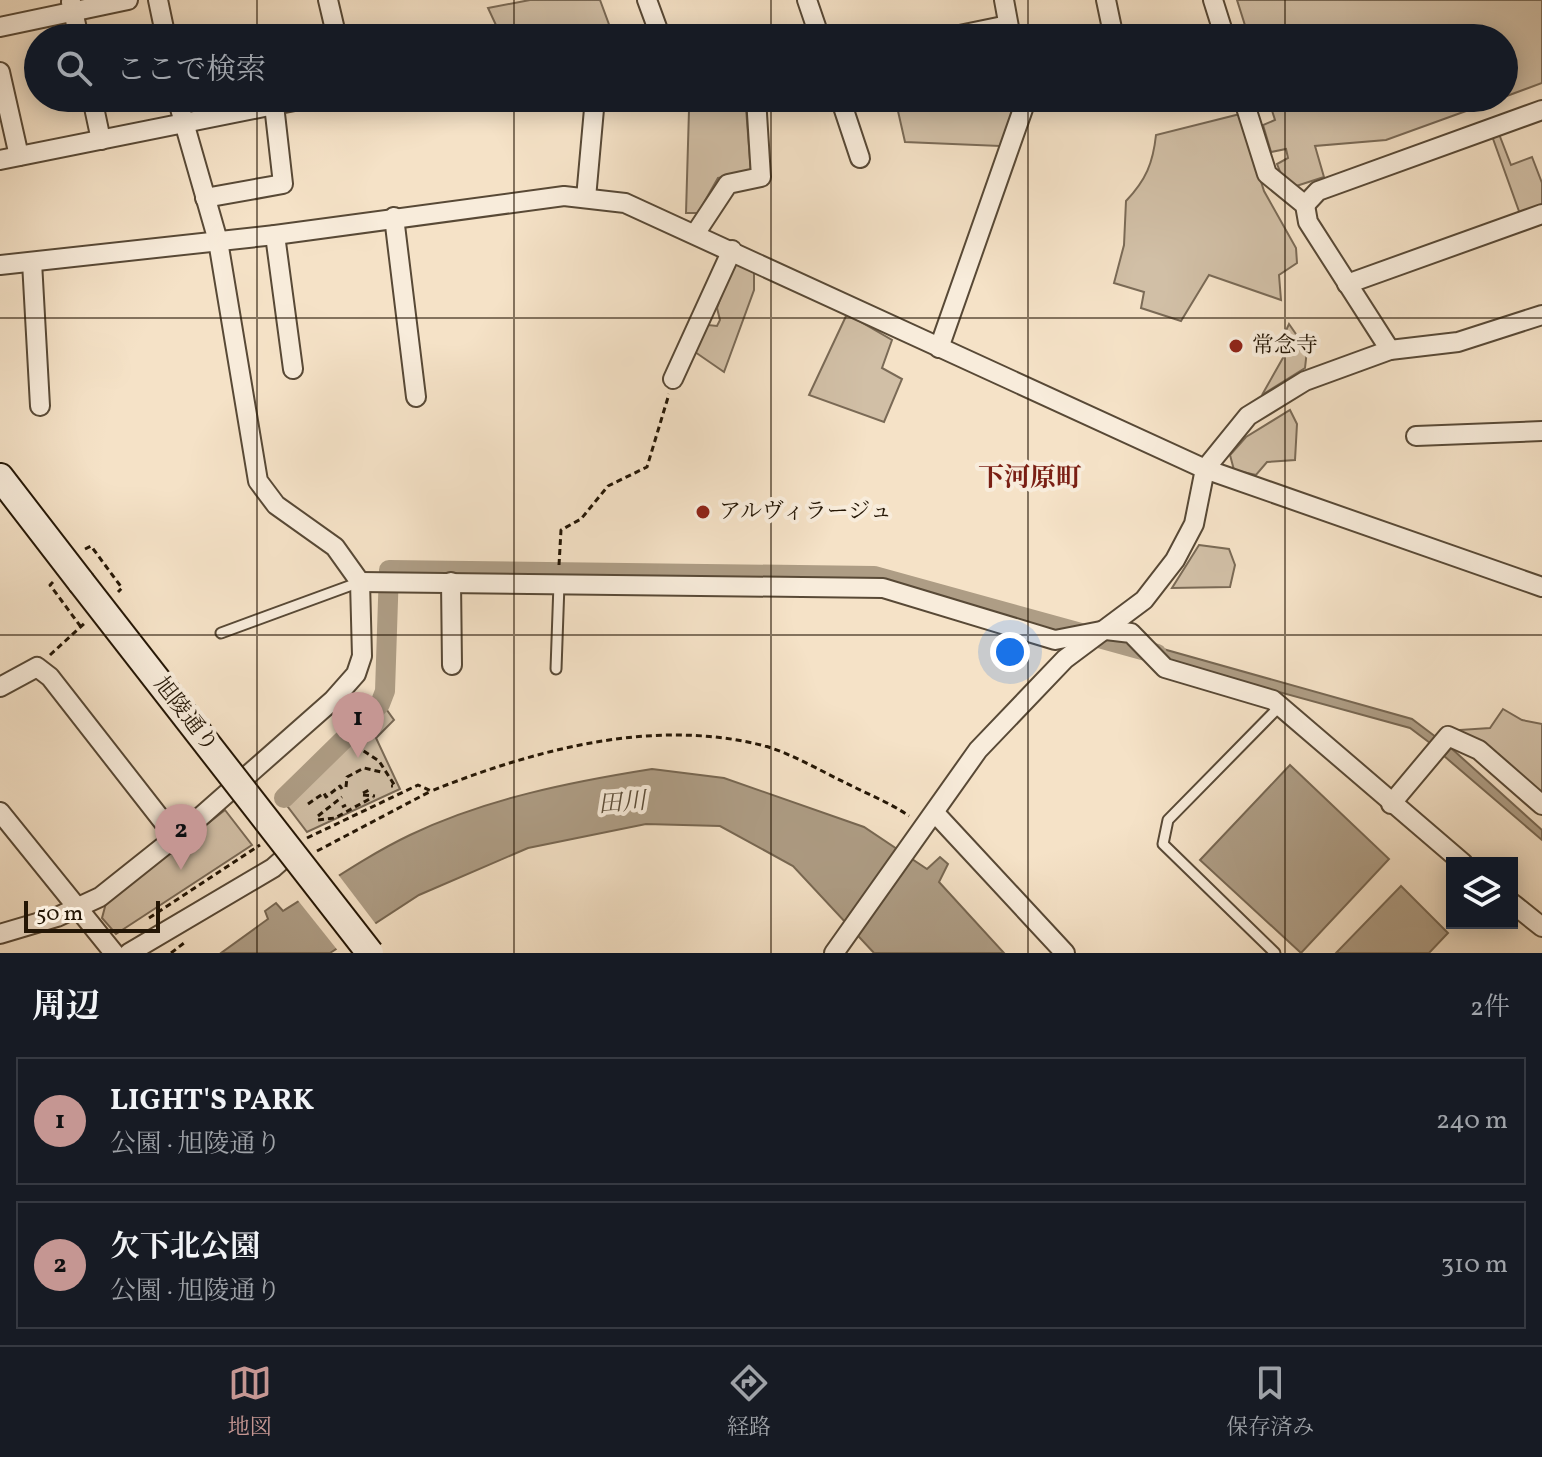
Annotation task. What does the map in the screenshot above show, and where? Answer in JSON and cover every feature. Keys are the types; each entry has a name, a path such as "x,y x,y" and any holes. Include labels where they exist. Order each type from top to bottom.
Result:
{"street":[{"path":"0,27 72,6 128,0"},
{"path":"158,0 163,24"},
{"path":"328,0 334,24"},
{"path":"647,0 656,24"},
{"path":"807,0 815,24"},
{"path":"1004,0 1008,24"},
{"path":"1106,0 1111,24"},
{"path":"1213,0 1221,24"},
{"path":"0,72 19,156"},
{"path":"1305,205 1318,191 1542,110"},
{"path":"95,112 101,140"},
{"path":"0,934 100,897 175,837 333,700 356,674 362,656 360,582 335,547 276,505 258,481 218,241 180,112"},
{"path":"0,160 240,112"},
{"path":"205,198 283,184 275,112"},
{"path":"586,198 594,112"},
{"path":"695,234 728,184 761,177 757,112"},
{"path":"845,112 860,158"},
{"path":"939,348 1022,112"},
{"path":"1247,112 1267,174 1305,205 1308,222 1390,350"},
{"path":"0,265 275,235 564,196 625,203 1205,469 1542,587"},
{"path":"1347,284 1542,214"},
{"path":"394,217 416,397"},
{"path":"275,235 293,369"},
{"path":"673,379 732,250"},
{"path":"32,262 40,406"},
{"path":"835,951 917,827 935,813 978,750 1065,659 1144,600 1175,560 1194,524 1205,469 1248,416 1305,381 1390,350 1458,342 1542,315"},
{"path":"1416,436 1542,431"},
{"name":"旭陵通り","path":"0,477 68,581 293,854 370,953"},
{"path":"360,582 883,588 1055,640 1106,630 1131,633 1165,668 1273,700 1456,857"},
{"path":"451,582 452,665"},
{"path":"0,687 37,667 50,677 175,837"},
{"path":"1391,804 1448,736 1479,750 1542,805"},
{"path":"0,812 114,953"},
{"path":"935,813 1065,953"},
{"path":"129,953 293,854"},
{"path":"1518,908 1542,927"}],"lane":[{"path":"221,633 360,582"},
{"path":"556,669 559,584"},
{"path":"1275,953 1163,844 1168,820 1280,706"}],"path":[{"path":"559,561 561,530 581,519 608,486 647,467 673,379"},
{"path":"82,551 91,546 122,588 112,598"},
{"path":"68,581 50,585 81,627"},
{"path":"37,667 91,617"},
{"path":"347,728 362,750 379,761 395,786 391,786"},
{"path":"293,854 431,791 490,768 608,740 661,736 718,739 766,747 790,756 917,827"},
{"path":"308,804 324,793 326,797 340,786 344,788 347,777 364,768 381,772"},
{"path":"293,854 418,785 431,791"},
{"path":"342,797 318,818 335,818 374,796 363,794 369,790"},
{"path":"140,924 266,842"}],"shaded area":[{"path":"530,0 600,0 609,24 495,24 488,8"},
{"path":"1237,0 1542,0 1542,83 1518,92 1518,24 1245,24"},
{"path":"689,112 746,112 751,173 718,178 698,213 686,213"},
{"path":"898,112 1011,112 1000,146 905,142"},
{"path":"1272,112 1463,112 1386,140 1315,146 1324,177 1287,189 1277,164 1288,158 1286,149 1271,152 1263,125 1275,120"},
{"path":"1240,114 1264,191 1296,248 1297,263 1279,275 1281,300 1209,275 1181,321 1141,308 1144,292 1114,283 1124,245 1126,201 1147,171 1156,135"},
{"path":"1499,134 1511,165 1532,157 1542,183 1542,206 1520,214 1492,136"},
{"path":"733,262 754,271 754,290 724,372 695,352 708,325 717,326 720,320 717,308"},
{"path":"847,314 892,340 882,368 902,379 884,422 809,395"},
{"path":"1289,324 1307,350 1305,368 1262,395 1284,356 1282,339"},
{"path":"1290,410 1297,424 1295,460 1267,462 1256,475 1234,470 1230,455 1246,437"},
{"path":"1199,545 1229,549 1235,565 1230,587 1172,588"},
{"path":"384,706 394,720 376,738 400,789 307,832 285,803"},
{"path":"1503,709 1522,720 1542,724 1542,796 1485,747 1459,730 1490,728"},
{"path":"225,810 252,845 116,934 102,918 106,903"}],"water":[{"path":"1156,647 1412,719 1436,737 1430,743 1410,728 1163,660"},
{"path":"1451,748 1542,830 1542,840 1444,756"},
{"path":"1290,765 1389,859 1301,953 1200,860"},
{"name":"田川","path":"652,769 724,778 864,827 927,869 940,857 948,864 939,882 1004,953 874,953 793,866 720,826 646,824 528,848 419,895 330,953 221,953 268,919 265,911 276,903 283,911 377,852 439,822 528,793"},
{"path":"1401,886 1448,933 1429,953 1336,953"}],"pier":[{"path":"337,873 378,927 339,952 296,898"}],"waterway":[{"path":"284,798 380,704 385,691 389,570 874,576 1157,654"}],"place":[{"name":"常念寺","path":"1236,346"},
{"name":"アルヴィラージュ","path":"703,512"},
{"name":"LIGHT'S PARK","path":"358,758"},
{"name":"欠下北公園","path":"181,870"}],"district":[{"name":"下河原町","path":"1030,479"}]}
